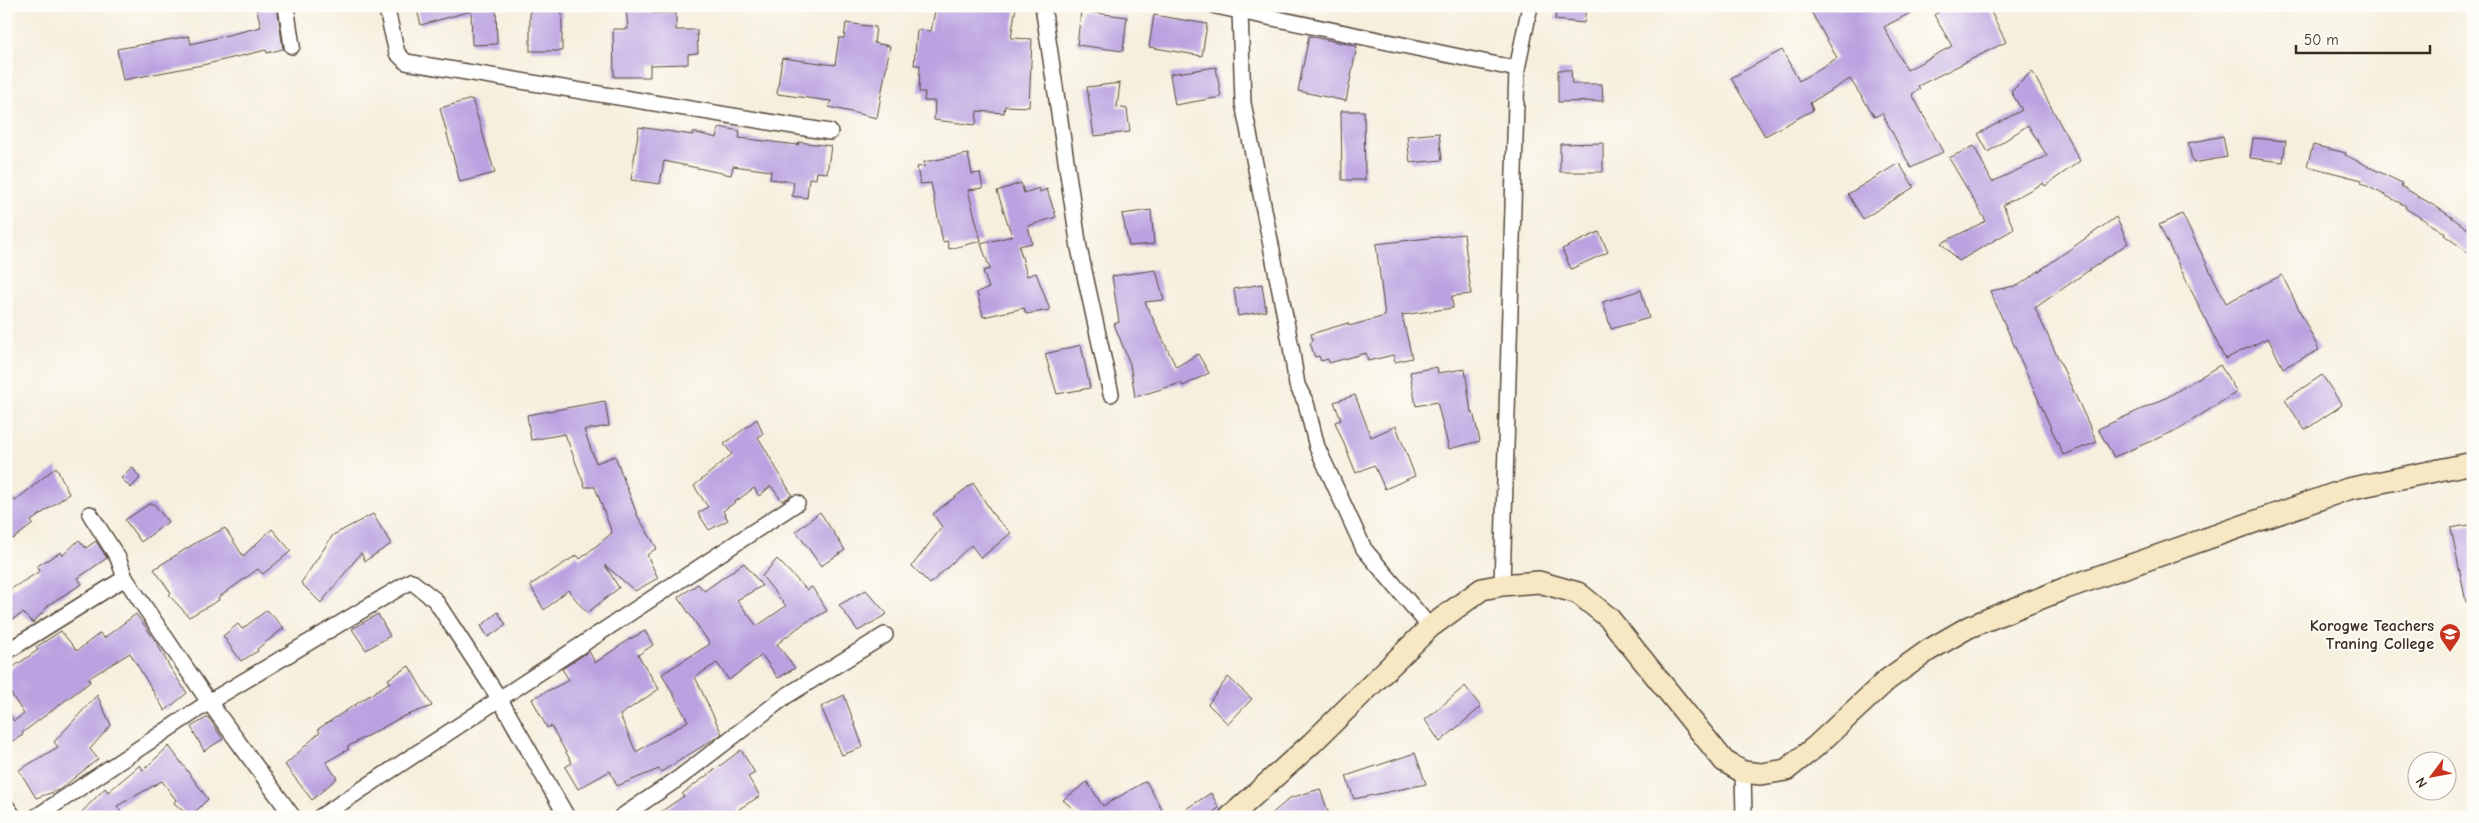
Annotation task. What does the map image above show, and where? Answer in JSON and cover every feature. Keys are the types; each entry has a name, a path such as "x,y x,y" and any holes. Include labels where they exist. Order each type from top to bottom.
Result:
{"street":[{"path":"286,6 292,46"},
{"path":"386,6 397,53 406,62 830,132"},
{"path":"1042,6 1079,248 1111,394"},
{"path":"1216,6 1517,69"},
{"path":"1502,585 1517,69 1530,6"},
{"path":"1240,11 1243,102 1297,385 1306,403 1317,447 1364,549 1430,627"},
{"path":"1230,817 1312,743 1430,627 1482,590 1502,585 1538,582 1578,593 1609,618 1724,761 1743,772 1761,774 1786,770 1815,747 1887,680 1929,650 1968,627 2066,588 2348,488 2473,463"},
{"path":"320,817 797,503"},
{"path":"90,514 118,558 125,578 209,702 293,817"},
{"path":"6,652 125,578"},
{"path":"36,817 209,702 411,581 436,600 499,698 567,817"},
{"path":"621,817 679,778 786,696 884,635"},
{"path":"1743,772 1744,817"},
{"path":"6,806 14,817"}],"building":[{"path":"256,6 277,6 283,49 267,53 266,50 207,64 123,80 117,49 189,36 191,44 261,27"},
{"path":"416,6 496,6 497,44 472,45 471,11 421,25"},
{"path":"530,6 562,6 562,51 530,51"},
{"path":"626,6 653,6 653,13 676,13 676,30 697,30 698,53 688,54 688,64 650,65 650,77 614,77 613,29 628,29"},
{"path":"936,6 1016,6 1011,38 1032,39 1029,107 1005,106 1004,113 977,111 976,125 934,120 935,101 924,101 925,92 919,92 920,65 914,65 917,30 931,31"},
{"path":"1557,6 1586,6 1584,23 1555,20"},
{"path":"1808,6 1923,6 1884,27 1907,70 1952,46 1934,15 1948,6 1988,6 2006,42 1918,86 1920,89 1912,94 1943,152 1911,168 1882,113 1875,117 1850,79 1810,103 1813,110 1765,136 1731,78 1782,50 1799,81 1837,58"},
{"path":"1081,11 1127,17 1123,51 1077,45"},
{"path":"1154,15 1207,24 1202,56 1149,47"},
{"path":"846,23 876,27 874,43 890,46 877,118 829,107 831,101 777,94 782,58 835,65 839,38 844,38"},
{"path":"1309,36 1357,46 1346,101 1298,91"},
{"path":"1216,67 1221,97 1175,105 1170,74"},
{"path":"1558,70 1571,70 1572,84 1602,84 1603,101 1558,102"},
{"path":"2032,71 2080,161 2045,186 2043,183 2003,205 2014,229 1959,261 1941,243 1986,221 1949,158 1974,146 1992,182 2047,156 2028,125 1988,152 1978,134 2022,110 2011,92"},
{"path":"1120,83 1117,107 1127,109 1130,132 1094,136 1087,87"},
{"path":"472,99 495,173 460,182 440,108"},
{"path":"1341,111 1364,111 1365,180 1342,180"},
{"path":"639,127 693,135 693,132 717,138 719,127 740,131 739,138 798,145 799,142 831,146 827,173 817,172 816,179 809,178 807,198 792,196 794,182 770,179 771,171 733,166 731,175 664,161 660,184 631,180"},
{"path":"1439,133 1442,160 1410,163 1407,136"},
{"path":"2223,136 2227,157 2193,163 2188,143"},
{"path":"2253,138 2286,141 2283,162 2250,158"},
{"path":"1603,143 1603,172 1560,172 1560,144"},
{"path":"2313,145 2346,153 2345,155 2402,183 2401,186 2443,211 2473,233 2473,256 2444,235 2445,233 2405,208 2406,206 2361,183 2362,180 2307,166"},
{"path":"968,154 972,174 980,173 983,188 968,190 981,241 949,249 947,241 943,242 931,183 920,184 917,167 925,166 924,162"},
{"path":"1899,163 1914,187 1863,219 1848,194"},
{"path":"1021,183 1024,193 1039,188 1040,192 1047,189 1056,217 1028,226 1032,243 1019,246 1027,276 1036,273 1050,310 1026,314 1024,308 983,317 977,292 989,288 983,271 990,269 981,244 1012,236 997,191"},
{"path":"1151,210 1154,244 1129,246 1122,214"},
{"path":"2182,214 2226,303 2282,275 2319,350 2283,368 2268,338 2225,359 2159,225"},
{"path":"2116,217 2128,243 2035,308 2097,442 2063,455 1990,291 2019,285"},
{"path":"1599,232 1608,252 1571,269 1562,249"},
{"path":"1464,234 1471,294 1452,296 1453,308 1402,315 1412,358 1395,362 1393,355 1368,361 1366,353 1329,363 1328,359 1321,361 1319,356 1315,357 1310,343 1313,341 1311,334 1348,323 1349,326 1385,316 1376,244"},
{"path":"1156,270 1164,300 1145,302 1176,367 1198,354 1209,373 1183,386 1181,383 1135,397 1130,364 1114,324 1119,322 1112,276"},
{"path":"1262,284 1266,311 1238,316 1234,289"},
{"path":"1641,290 1649,318 1611,329 1603,302"},
{"path":"1081,345 1090,388 1057,394 1045,354"},
{"path":"2220,365 2237,392 2177,430 2114,457 2098,429 2166,398"},
{"path":"1437,367 1438,373 1465,369 1471,413 1473,412 1480,441 1449,449 1437,402 1416,406 1410,372"},
{"path":"2322,375 2342,405 2305,430 2285,400"},
{"path":"1355,395 1371,437 1396,426 1415,476 1385,489 1374,465 1356,473 1335,422 1341,420 1334,402"},
{"path":"605,401 609,426 584,430 596,463 615,456 638,517 657,548 647,555 658,578 635,591 605,565 619,588 587,613 568,590 544,610 530,585 577,555 580,559 612,533 595,487 585,487 565,434 531,440 527,415"},
{"path":"757,419 763,434 758,437 792,495 782,501 771,486 759,496 754,488 723,511 728,520 709,530 698,513 708,507 694,486 732,454 724,444"},
{"path":"56,467 69,494 31,521 33,524 13,539 6,532 6,490 15,501"},
{"path":"132,467 140,478 131,488 121,478"},
{"path":"973,483 995,517 1011,533 981,558 971,545 930,584 912,566 942,527 933,514"},
{"path":"149,504 154,504 168,522 141,542 125,520"},
{"path":"820,512 845,550 821,566 796,531"},
{"path":"373,514 391,544 365,561 361,553 321,603 301,583 333,535"},
{"path":"2473,524 2473,601 2466,602 2451,528"},
{"path":"225,528 243,556 272,529 291,551 263,574 258,569 218,598 219,600 189,617 169,595 171,593 154,569 197,542"},
{"path":"79,540 86,548 96,541 107,558 78,578 82,584 51,603 33,623 23,613 11,620 6,609 6,592 40,571 37,566 61,552 63,555"},
{"path":"777,559 807,590 812,587 827,611 803,624 777,644 795,668 778,678 762,655 729,680 717,663 695,677 722,734 661,772 659,769 617,786 610,771 578,789 565,767 572,763 551,726 547,728 532,699 569,680 562,669 589,651 595,663 628,640 645,631 653,645 638,655 659,689 620,715 636,752 688,721 662,674 710,644 678,597 698,584 704,591 744,563 762,586 737,600 757,626 786,606 762,576"},
{"path":"866,590 887,614 858,631 839,605"},
{"path":"267,610 284,628 257,649 258,651 241,661 223,636 238,624 242,629"},
{"path":"498,612 506,625 488,637 481,626"},
{"path":"136,614 157,643 169,666 187,693 165,711 130,653 89,678 90,682 22,733 23,735 6,745 6,708 14,721 24,714 6,686 6,672 38,650 36,647 61,631 77,651 100,633 104,638"},
{"path":"378,614 390,636 366,650 352,629"},
{"path":"409,666 432,706 402,717 347,747 349,749 326,762 337,778 312,800 285,765 320,732 318,729 390,682 388,679"},
{"path":"1228,677 1252,699 1228,724 1208,704"},
{"path":"1465,686 1481,707 1440,742 1425,720"},
{"path":"97,695 111,725 90,749 98,759 59,790 36,798 19,770 58,747 54,742"},
{"path":"844,695 863,747 842,755 821,707"},
{"path":"208,717 223,739 204,751 191,727"},
{"path":"169,746 208,799 190,817 174,803 176,800 162,781 117,806 124,817 77,817 105,788 108,792 140,765 143,770"},
{"path":"741,750 755,773 748,777 760,796 739,809 745,817 653,817 684,796 682,794"},
{"path":"1415,753 1426,784 1354,799 1346,776"},
{"path":"1146,781 1166,817 1082,817 1063,800 1087,782 1103,806"},
{"path":"1320,789 1330,817 1268,817 1290,798"},
{"path":"1211,793 1219,808 1206,817 1173,817"}],"place":[{"name":"Korogwe Teachers Traning College","path":"2450,653"}]}
